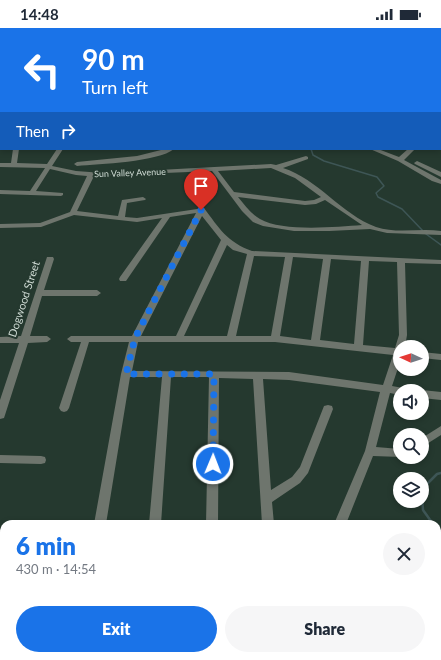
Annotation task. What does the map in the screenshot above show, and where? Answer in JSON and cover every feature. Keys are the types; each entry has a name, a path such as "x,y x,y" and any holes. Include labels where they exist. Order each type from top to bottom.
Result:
{"street":[{"path":"14,165 16,150"},
{"path":"32,193 59,150"},
{"path":"78,164 158,154 168,150"},
{"path":"376,150 402,158 434,180 441,182"},
{"path":"384,150 441,176"},
{"path":"402,158 411,150"},
{"path":"278,167 306,158"},
{"name":"Sun Valley Avenue","path":"0,165 48,166 91,175 127,175 261,165 278,167 290,172 372,227 414,232 436,231"},
{"path":"213,168 232,194 256,220 268,226 340,230 372,227"},
{"path":"73,213 91,175"},
{"path":"0,192 61,194"},
{"path":"232,194 305,203 316,202 326,197"},
{"path":"122,218 124,201 143,199"},
{"path":"0,226 41,225 73,213 137,220 201,210"},
{"path":"201,210 224,240 236,248 251,253 441,262"},
{"path":"101,520 126,374 135,338 201,210"},
{"path":"123,279 168,215"},
{"path":"179,338 224,240"},
{"path":"231,338 251,253"},
{"path":"275,339 289,255"},
{"path":"315,343 327,257"},
{"name":"Dogwood Street","path":"0,415 50,259"},
{"path":"358,348 365,259"},
{"path":"401,260 402,340"},
{"path":"39,292 97,293"},
{"path":"0,340 46,339"},
{"path":"71,339 275,339 358,348 393,350"},
{"path":"64,408 86,339"},
{"path":"429,356 441,357"},
{"path":"342,520 370,451 386,389 393,370"},
{"path":"126,374 258,375 317,379 393,390"},
{"path":"155,520 167,374"},
{"path":"212,520 214,374"},
{"path":"258,375 268,520"},
{"path":"429,395 441,396"},
{"path":"266,500 296,480 304,470 328,409"},
{"path":"429,438 441,430"},
{"path":"370,451 393,453"},
{"path":"0,459 41,460"}],"waterway":[{"path":"311,150 313,155 324,161 377,177 384,186 376,193 378,197 402,209 423,231"},
{"path":"426,234 441,245"},
{"path":"429,482 437,474 441,473"},
{"path":"423,508 430,520"}],"route":[{"path":"201,210 135,338 126,374 214,374 213,464"}]}
